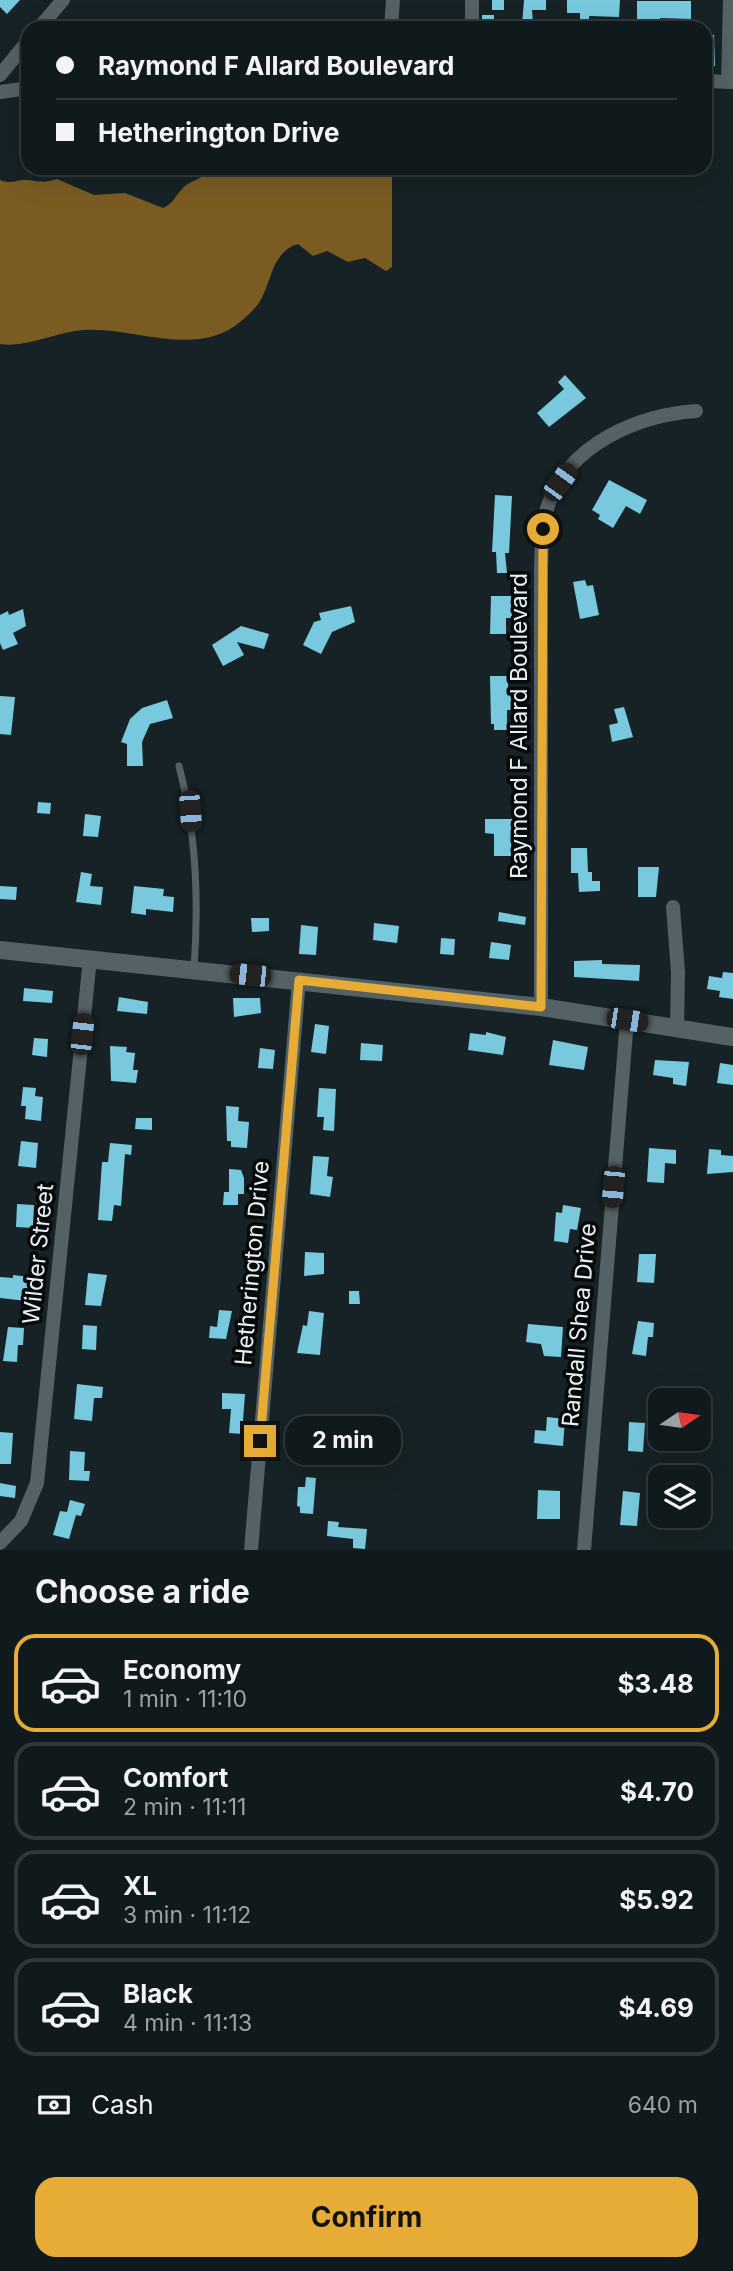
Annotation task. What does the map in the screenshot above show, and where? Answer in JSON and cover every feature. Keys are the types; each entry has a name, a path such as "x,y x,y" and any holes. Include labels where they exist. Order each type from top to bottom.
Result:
{"street":[{"path":"45,21 63,0"},
{"path":"392,21 393,0"},
{"path":"472,0 472,21"},
{"path":"712,81 730,82 730,0"},
{"path":"0,75 21,49"},
{"path":"0,92 21,89"},
{"name":"Raymond F Allard Boulevard","path":"541,1007 541,567 543,529 549,503 574,462 592,446 663,416 696,411"},
{"path":"673,907 678,972 677,1028"},
{"path":"0,950 541,1007 733,1037"},
{"name":"Wilder Street","path":"0,1543 21,1521 37,1483 89,958"},
{"name":"Hetherington Drive","path":"251,1550 299,980"},
{"name":"Randall Shea Drive","path":"584,1550 627,1020"}],"lane":[{"path":"178,766 190,811 195,888 194,969"}],"shaded area":[{"path":"206,175 392,175 392,267 386,271 365,258 348,262 327,251 313,256 298,244 289,248 277,261 257,306 223,333 184,340 83,330 21,344 0,344 0,180 42,182 57,179 94,195 125,193 163,208 172,202 185,186"}],"building":[{"path":"0,0 20,0 7,14 0,7"},
{"path":"492,0 504,0 504,10 492,10"},
{"path":"524,0 546,0 546,10 532,10 533,21 522,21"},
{"path":"567,0 620,0 619,17 589,16 589,21 580,21 580,13 567,13"},
{"path":"637,1 691,1 691,19 660,18 660,21 637,21"},
{"path":"482,15 494,15 494,21 482,21"},
{"path":"712,35 714,35 715,66 712,66"},
{"path":"565,375 586,398 549,427 537,413 564,389 558,382"},
{"path":"609,480 647,500 640,514 626,506 613,528 598,519 600,515 592,510"},
{"path":"495,495 512,496 509,553 505,553 507,573 497,573 496,552 492,552"},
{"path":"585,580 587,586 593,585 599,615 580,619 573,582"},
{"path":"491,596 511,596 512,618 506,618 506,634 490,634"},
{"path":"351,606 355,622 332,632 321,654 303,645 314,622 321,620 319,613"},
{"path":"23,609 26,626 13,633 18,644 3,650 0,643 0,615 8,611 9,615"},
{"path":"241,626 269,634 264,649 237,642 244,655 223,666 212,645"},
{"path":"490,676 508,676 508,690 514,690 514,710 507,710 507,730 494,730 494,724 491,724"},
{"path":"0,696 15,697 11,735 0,734"},
{"path":"167,700 173,718 150,724 142,742 143,766 127,766 127,744 121,742 130,719 142,708"},
{"path":"624,707 633,737 612,742 609,725 618,723 614,709"},
{"path":"38,802 51,803 50,814 37,813"},
{"path":"85,814 101,816 98,837 83,836"},
{"path":"485,819 512,819 511,856 494,856 494,834 485,833"},
{"path":"571,848 587,848 588,872 592,872 592,881 600,881 600,891 579,892 578,873 571,873"},
{"path":"638,867 659,867 656,897 638,897"},
{"path":"81,872 92,874 90,886 103,887 101,905 76,902"},
{"path":"0,886 17,887 16,900 0,899"},
{"path":"134,886 164,889 163,896 174,897 173,912 146,909 146,915 131,913"},
{"path":"499,912 526,917 525,925 498,921"},
{"path":"251,918 269,918 269,931 252,932"},
{"path":"374,923 399,926 397,943 373,940"},
{"path":"301,925 318,927 316,955 299,954"},
{"path":"441,938 455,939 454,955 440,954"},
{"path":"491,942 511,945 509,960 489,958"},
{"path":"602,960 602,964 640,965 639,981 574,977 574,961"},
{"path":"723,972 733,973 733,999 719,997 720,991 707,989 709,976 722,978"},
{"path":"24,988 53,991 52,1003 23,1001"},
{"path":"119,997 148,1002 147,1014 117,1011"},
{"path":"233,998 260,998 261,1013 234,1017"},
{"path":"315,1024 329,1026 326,1054 311,1052"},
{"path":"486,1032 506,1037 503,1055 468,1050 470,1033 486,1035"},
{"path":"34,1038 48,1039 47,1057 32,1055"},
{"path":"553,1040 588,1047 584,1070 549,1065"},
{"path":"361,1043 383,1045 382,1061 360,1060"},
{"path":"110,1046 127,1047 126,1052 135,1053 133,1070 138,1070 136,1083 111,1081"},
{"path":"260,1048 275,1050 273,1069 258,1068"},
{"path":"655,1060 689,1062 686,1086 673,1084 673,1078 653,1075"},
{"path":"720,1063 733,1065 733,1085 717,1083"},
{"path":"23,1087 36,1088 35,1096 43,1097 41,1121 25,1119 26,1106 21,1106"},
{"path":"319,1088 336,1089 334,1131 323,1130 324,1117 317,1117"},
{"path":"226,1106 239,1107 238,1121 249,1122 247,1148 231,1147 231,1141 227,1141"},
{"path":"136,1118 152,1118 152,1130 135,1129"},
{"path":"21,1141 38,1143 36,1168 18,1166"},
{"path":"110,1143 132,1145 131,1155 125,1154 121,1206 114,1205 112,1221 98,1220 102,1162 108,1162"},
{"path":"649,1148 676,1150 676,1164 665,1163 664,1183 647,1182"},
{"path":"709,1149 721,1150 721,1155 733,1156 733,1172 707,1174"},
{"path":"313,1156 329,1157 327,1176 333,1177 330,1197 310,1194"},
{"path":"229,1169 241,1170 244,1178 244,1194 238,1194 238,1205 223,1205 224,1192 229,1192"},
{"path":"17,1204 34,1205 33,1228 16,1227"},
{"path":"563,1205 581,1208 577,1230 570,1229 568,1243 554,1241 556,1212 562,1213"},
{"path":"305,1252 324,1253 324,1274 304,1276"},
{"path":"639,1254 656,1254 654,1283 637,1282"},
{"path":"88,1273 107,1275 101,1306 85,1305"},
{"path":"13,1275 30,1277 27,1301 0,1298 0,1277 13,1278"},
{"path":"349,1291 359,1291 360,1304 349,1304"},
{"path":"219,1310 232,1311 226,1339 209,1338 210,1326 217,1327"},
{"path":"309,1311 324,1313 320,1355 297,1353 303,1325 307,1326"},
{"path":"638,1321 654,1323 653,1337 648,1337 646,1356 632,1354"},
{"path":"528,1324 563,1327 561,1357 544,1356 541,1344 526,1342"},
{"path":"83,1325 97,1326 96,1350 82,1349"},
{"path":"8,1327 24,1328 23,1345 18,1345 17,1362 3,1361"},
{"path":"77,1384 103,1387 102,1398 94,1398 92,1421 74,1419"},
{"path":"222,1393 245,1394 242,1434 229,1433 231,1409 222,1409"},
{"path":"547,1417 565,1419 563,1446 534,1443 535,1430 546,1431"},
{"path":"629,1422 645,1423 643,1452 628,1451"},
{"path":"0,1432 13,1433 11,1464 0,1464"},
{"path":"70,1451 85,1452 84,1471 90,1471 89,1481 69,1480"},
{"path":"306,1477 316,1478 313,1514 300,1513 300,1507 297,1506 298,1487 305,1487"},
{"path":"0,1483 16,1486 15,1498 0,1496"},
{"path":"538,1490 560,1491 560,1519 537,1519"},
{"path":"623,1491 640,1493 637,1526 620,1525"},
{"path":"70,1500 85,1504 81,1516 76,1515 69,1539 53,1535 60,1511 67,1512"},
{"path":"328,1521 339,1522 338,1527 367,1529 365,1549 353,1548 353,1539 327,1536"}],"route":[{"path":"260,1441 299,980 541,1007 540,620 543,529"}]}
